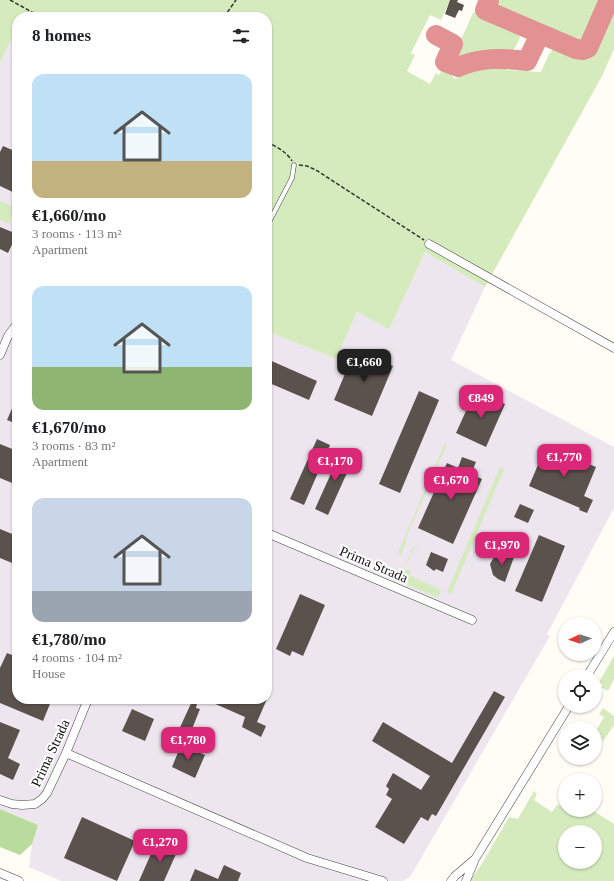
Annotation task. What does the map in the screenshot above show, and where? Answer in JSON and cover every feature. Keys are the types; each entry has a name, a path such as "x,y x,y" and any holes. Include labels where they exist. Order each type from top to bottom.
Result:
{"street":[{"path":"429,244 614,348"},
{"path":"0,354 12,331"},
{"name":"Prima Strada","path":"272,535 472,620"},
{"path":"591,669 614,632"},
{"name":"Prima Strada","path":"0,800 12,804 22,805 35,804 42,799 66,753 86,704"},
{"path":"466,881 475,859 565,713"},
{"path":"66,753 307,858 384,881"},
{"path":"446,881 454,878 475,859"},
{"path":"0,873 19,881"}],"lane":[{"path":"272,216 292,178 294,165"}],"path":[{"path":"10,0 32,12"},
{"path":"228,12 236,0"},
{"path":"272,144 290,158 294,165 307,166 316,170 429,244"}],"shaded area":[{"path":"12,38 12,704 272,704 272,333 336,359 357,312 389,328 425,252 485,287 451,360 614,447 614,508 547,634 550,636 410,877 403,881 61,881 29,867 32,844 38,825 0,809 0,63"}],"green space":[{"path":"0,0 450,0 441,20 430,15 411,53 415,55 407,71 430,84 436,73 439,75 442,71 449,73 455,79 457,76 468,72 470,67 491,64 505,64 507,70 541,72 549,54 554,48 577,56 586,55 593,50 614,3 614,49 602,76 485,287 425,252 389,329 357,312 336,359 272,333 272,12 12,12 12,38 0,63"},
{"path":"496,0 599,0 600,6 583,44 578,45 496,9 494,5"},
{"path":"476,12 519,32 520,38 512,53 483,53 461,59 457,57 455,53 473,13"},
{"path":"0,201 12,206 12,217 9,224 0,220"},
{"path":"445,443 447,444 405,540 406,542 401,555 398,553"},
{"path":"500,467 504,469 451,594 447,592"},
{"path":"420,546 414,548 404,570 411,570 409,575 441,590 438,598 399,581 413,547"},
{"path":"614,656 614,679 608,691 602,688 602,677"},
{"path":"603,708 614,716 614,725 603,741 602,721 604,717 599,714 602,713"},
{"path":"534,791 537,794 534,800 552,812 558,805 558,817 602,816 614,824 614,881 470,881 483,862 509,817 518,819"},
{"path":"0,809 38,825 32,844 20,855 0,847"}],"building":[{"path":"450,0 458,0 457,2 464,5 462,11 459,10 455,18 445,14"},
{"path":"3,146 12,150 12,192 0,186 0,152"},
{"path":"0,227 12,232 12,245 8,253 0,249"},
{"path":"355,350 393,366 372,416 334,400"},
{"path":"272,361 317,381 309,400 272,384"},
{"path":"419,391 439,400 400,493 379,484"},
{"path":"475,391 505,404 486,447 456,433"},
{"path":"12,408 12,422 7,420"},
{"path":"317,439 330,445 304,505 290,499"},
{"path":"0,444 12,449 12,483 0,478"},
{"path":"546,446 596,467 584,496 593,500 587,513 579,510 580,508 529,486"},
{"path":"342,449 355,455 328,515 315,509"},
{"path":"462,457 476,462 471,474 482,479 453,544 418,528 447,463 458,468"},
{"path":"520,504 534,510 528,523 514,517"},
{"path":"0,529 12,534 12,563 0,558"},
{"path":"539,535 565,546 542,602 515,591"},
{"path":"431,552 448,559 443,572 436,569 434,571 426,565"},
{"path":"500,554 506,554 514,557 505,582 493,575 490,564 494,557"},
{"path":"300,594 325,605 303,656 292,651 290,656 276,649"},
{"path":"7,653 12,655 12,704 50,704 43,721 0,703 0,668"},
{"path":"494,691 505,697 436,816 432,814 428,821 421,817 404,844 375,827 392,799 386,795 389,789 386,786 393,773 421,790 430,776 372,741 383,722 452,763"},
{"path":"191,704 197,704 196,708 200,709 188,739 177,734"},
{"path":"215,704 265,704 257,722 266,726 261,737 242,727 245,717"},
{"path":"132,709 154,719 145,741 122,731"},
{"path":"0,722 20,730 8,758 20,764 13,780 0,774"},
{"path":"181,745 205,755 195,778 172,767"},
{"path":"82,817 135,841 117,881 64,858"},
{"path":"169,840 180,845 164,881 139,881 154,847 164,851"},
{"path":"224,865 241,873 238,881 190,881 195,869 218,879"}],"taxiway":[{"path":"489,0 485,10 576,49 583,50 588,48 609,0"},
{"path":"436,35 453,44 445,62 458,67 475,61 492,59 527,61 540,34"}]}
